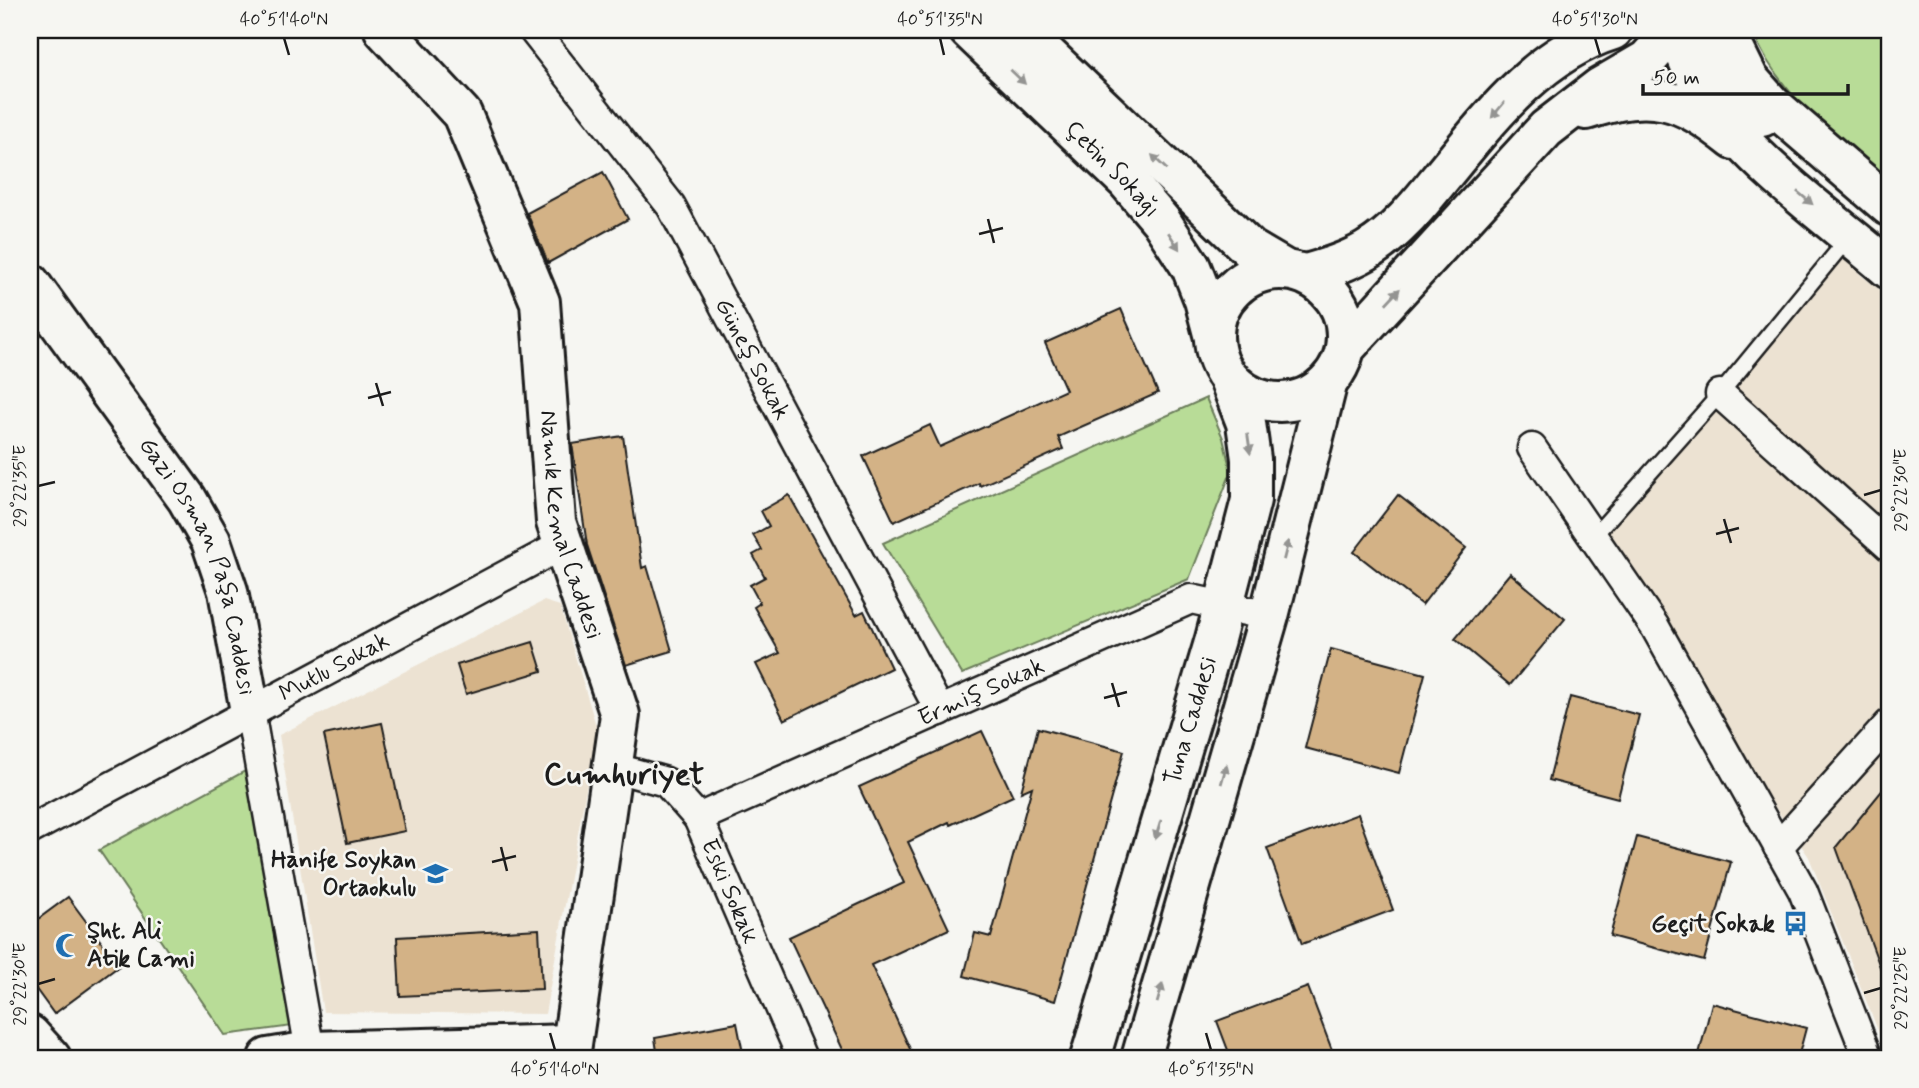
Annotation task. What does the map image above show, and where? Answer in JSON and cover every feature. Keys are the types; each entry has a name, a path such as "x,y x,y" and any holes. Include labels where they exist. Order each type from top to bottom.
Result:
{"street":[{"name":"Namık Kemal Caddesi","path":"384,30 462,114 540,302 556,522 620,715 571,1051"},
{"name":"Güneş Sokak","path":"533,30 671,206 940,711"},
{"name":"Çetin Sokağı","path":"968,30 1126,180 1161,221 1191,267 1204,300 1214,338"},
{"path":"1021,30 1250,248 1266,260 1295,272 1325,286 1339,304 1346,324 1347,346 1340,367 1327,385 1309,397 1288,403 1266,401 1246,393 1229,379 1218,360 1214,338 1216,317 1226,296 1242,281 1262,272 1295,272 1338,265 1367,250 1395,229 1417,207 1508,98 1577,30"},
{"path":"1525,82 1580,45 1613,30"},
{"path":"1347,346 1528,151 1546,128 1599,88 1647,60 1677,30"},
{"path":"1677,30 1700,42 1749,105 1784,131 1836,162"},
{"path":"1677,30 1696,79 1713,107 1773,170"},
{"path":"1725,30 1749,79 1773,106 1889,205"},
{"path":"1528,151 1559,124 1583,111 1611,102 1635,97 1660,99 1687,107 1773,170 1889,269"},
{"name":"Gazi Osman Paşa Caddesi","path":"30,284 187,499 211,541 228,590 310,1051"},
{"name":"Tuna Caddesi","path":"1090,1058 1224,606 1251,500 1251,458 1246,423 1229,379"},
{"name":"Tuna Caddesi","path":"1141,1058 1269,616 1327,385"},
{"path":"1720,394 1889,546"},
{"path":"1532,448 1655,626 1803,891 1868,1058"},
{"name":"Mutlu Sokak","path":"30,830 564,544"},
{"name":"Ermiş Sokak","path":"698,818 1191,599 1269,616"},
{"path":"1778,847 1889,724"},
{"name":"Eski Sokak","path":"612,767 666,782 698,818 802,1058"},
{"path":"30,1035 51,1058"},
{"path":"268,1058 310,1051 571,1051"}],"lane":[{"path":"1594,537 1720,394 1850,236"}],"shaded area":[{"path":"1843,256 1861,275 1889,297 1889,1058 1809,857 1589,534"},
{"name":"Hanife Soykan Ortaokulu","path":"544,601 560,606 597,729 545,1014 323,1012 279,735"}],"green space":[{"path":"1752,30 1889,30 1889,183 1830,133 1793,95 1776,75"},
{"path":"1206,398 1223,438 1231,472 1189,579 962,674 883,543"},
{"path":"245,771 293,1026 225,1035 99,850"}],"building":[{"path":"603,172 628,219 548,263 527,213"},
{"path":"1121,309 1158,393 1058,437 1063,449 894,522 863,456 930,425 940,447 1066,390 1045,343"},
{"path":"623,436 642,568 647,566 672,651 626,665 587,545 572,444"},
{"path":"789,495 856,615 864,611 891,668 784,720 756,664 780,653 754,607 760,603 750,585 765,577 753,555 762,550 753,535 769,526 761,511"},
{"path":"1398,495 1466,548 1422,605 1354,552"},
{"path":"1510,573 1565,619 1510,685 1455,639"},
{"path":"533,642 542,671 466,694 457,665"},
{"path":"1331,649 1425,674 1399,773 1305,748"},
{"path":"1570,697 1639,715 1618,798 1549,780"},
{"path":"382,723 405,831 347,843 324,735"},
{"path":"1038,728 1124,751 1055,1001 964,976 975,933 991,937 1032,787 1021,792"},
{"path":"982,731 1013,796 908,842 949,929 871,965 911,1051 896,1058 846,1058 789,937 904,883 859,787"},
{"path":"1889,782 1889,986 1887,986 1836,847"},
{"path":"1358,814 1393,910 1302,944 1267,848"},
{"path":"1637,837 1731,862 1704,961 1610,936"},
{"name":"Şht. Ali Atik Cami","path":"68,897 119,966 54,1014 30,981 30,925"},
{"path":"539,929 542,989 400,996 397,937"},
{"path":"1308,987 1335,1058 1231,1058 1217,1021"},
{"path":"1712,1003 1806,1028 1798,1058 1698,1058"},
{"path":"737,1023 744,1058 658,1058 655,1038"}],"place":[{"name":"Hanife Soykan Ortaokulu","path":"436,874"},
{"name":"Geçit Sokak","path":"1795,924"},
{"name":"Şht. Ali Atik Cami","path":"67,945"}],"district":[{"name":"Cumhuriyet","path":"624,775"}]}
